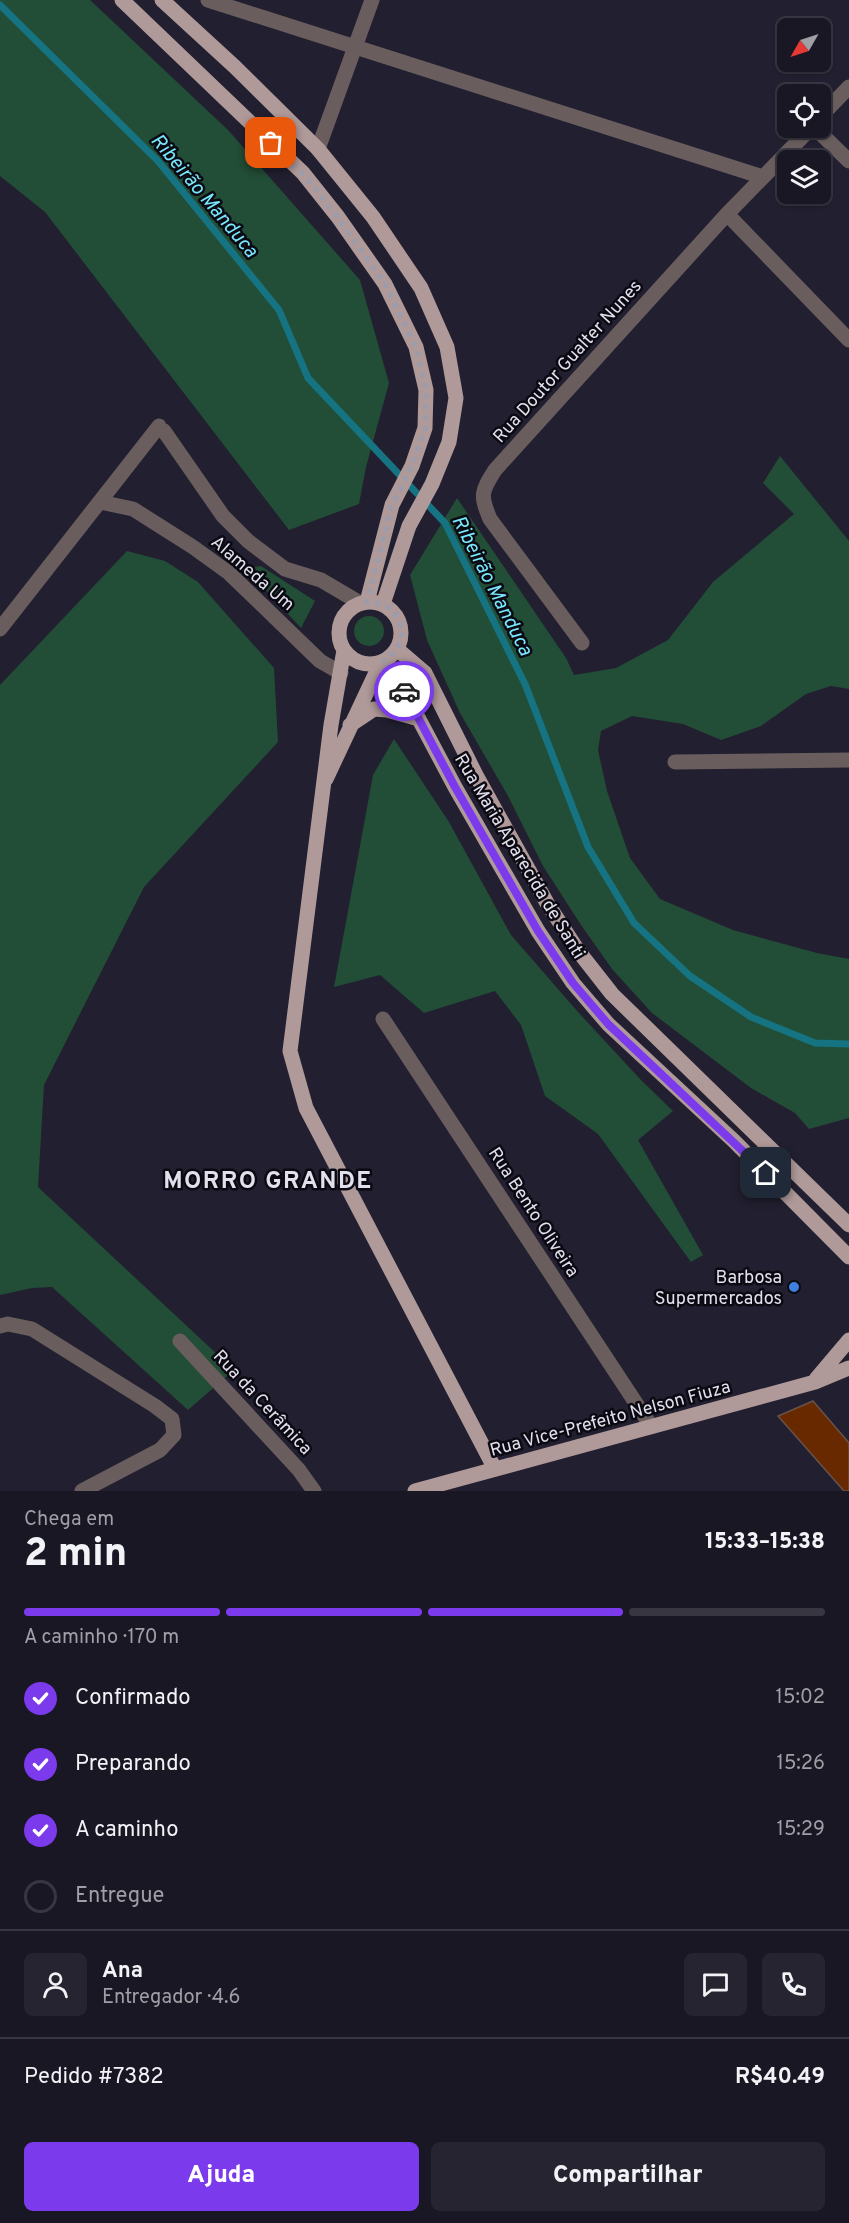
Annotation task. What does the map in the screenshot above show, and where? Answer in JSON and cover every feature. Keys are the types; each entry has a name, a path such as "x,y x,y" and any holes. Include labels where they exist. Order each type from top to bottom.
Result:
{"main road":[{"path":"122,0 303,174 385,284 416,347 426,390 425,428 412,466 392,505 363,602"},
{"path":"162,0 236,67 318,149 373,217 421,288 447,347 456,398 449,442 432,484 409,526 383,604"},
{"path":"363,602 383,604 394,612 400,624 402,637 397,649 375,664 354,660 344,650 339,637 341,623 348,611 363,602"},
{"name":"Rua Maria Aparecida de Santi","path":"397,649 425,674 477,777 547,903 579,952 612,994 849,1226"},
{"path":"344,650 331,725 290,1051 306,1108 495,1469"},
{"path":"326,778 381,662"},
{"name":"Rua Maria Aparecida de Santi","path":"381,662 405,693 455,787 538,931 573,983 608,1024 734,1141 849,1257"},
{"path":"350,725 374,710 387,710 419,719"},
{"path":"814,1382 849,1340"},
{"name":"Rua Vice-Prefeito Nelson Fiuza","path":"415,1491 814,1382 849,1368"}],"street":[{"path":"208,0 763,177"},
{"path":"318,149 372,0"},
{"path":"831,106 849,87"},
{"name":"Rua Doutor Gualter Nunes","path":"582,643 490,519 482,500 485,485 495,470 727,214 803,138"},
{"path":"824,138 849,161"},
{"path":"727,214 849,340"},
{"name":"Alameda Um","path":"341,673 320,661 228,573 193,547 133,509 100,502 162,428 223,516 248,542 285,569 321,580 363,602"},
{"path":"0,628 100,502"},
{"path":"675,762 849,760"},
{"name":"Rua Bento Oliveira","path":"383,1019 651,1426"},
{"path":"0,1326 8,1324 32,1329 172,1419 174,1435 160,1450 82,1491"},
{"name":"Rua da Cerâmica","path":"180,1341 299,1470 314,1491"}],"green space":[{"path":"0,0 90,0 228,130 360,280 389,383 366,467 359,504 289,530 45,212 0,176"},
{"path":"780,456 849,541 849,689 831,686 806,694 761,726 721,740 683,724 632,716 601,731 598,750 607,791 630,858 660,899 733,930 817,953 849,959 849,1118 809,1129 795,1113 751,1088 652,1013 612,969 543,866 508,796 460,713 427,640 410,575 457,498 566,658 574,675 616,668 668,640 713,582 794,514 763,483"},
{"path":"127,551 165,561 198,582 274,668 278,742 144,887 44,1085 38,1187 234,1370 188,1410 52,1287 32,1288 0,1295 0,685"},
{"path":"261,566 315,601 301,628 251,574 254,567"},
{"path":"369,616 380,620 384,631 380,642 369,646 358,642 354,631 358,620"},
{"path":"394,739 449,822 511,935 578,1012 673,1111 638,1140 703,1255 691,1262 598,1134 545,1096 521,1025 495,991 424,1013 380,975 334,987 373,775"}],"building":[{"path":"813,1401 849,1443 849,1491 844,1491 778,1416"}],"waterway":[{"name":"Ribeirão Manduca","path":"0,5 158,161 279,310 308,378 445,523 525,684 588,847 634,923 690,976 751,1017 815,1043 849,1044"}],"way so far":[{"path":"271,143 303,174 385,284 416,347 426,390 425,428 412,466 392,505 367,602 383,604 398,618 402,630 400,644 393,655 381,662 404,691"}],"place":[{"name":"Barbosa Supermercados","path":"794,1287"}],"district":[{"name":"MORRO GRANDE","path":"268,1180"}],"route":[{"path":"404,691 455,787 538,931 573,983 608,1024 766,1173"}]}
